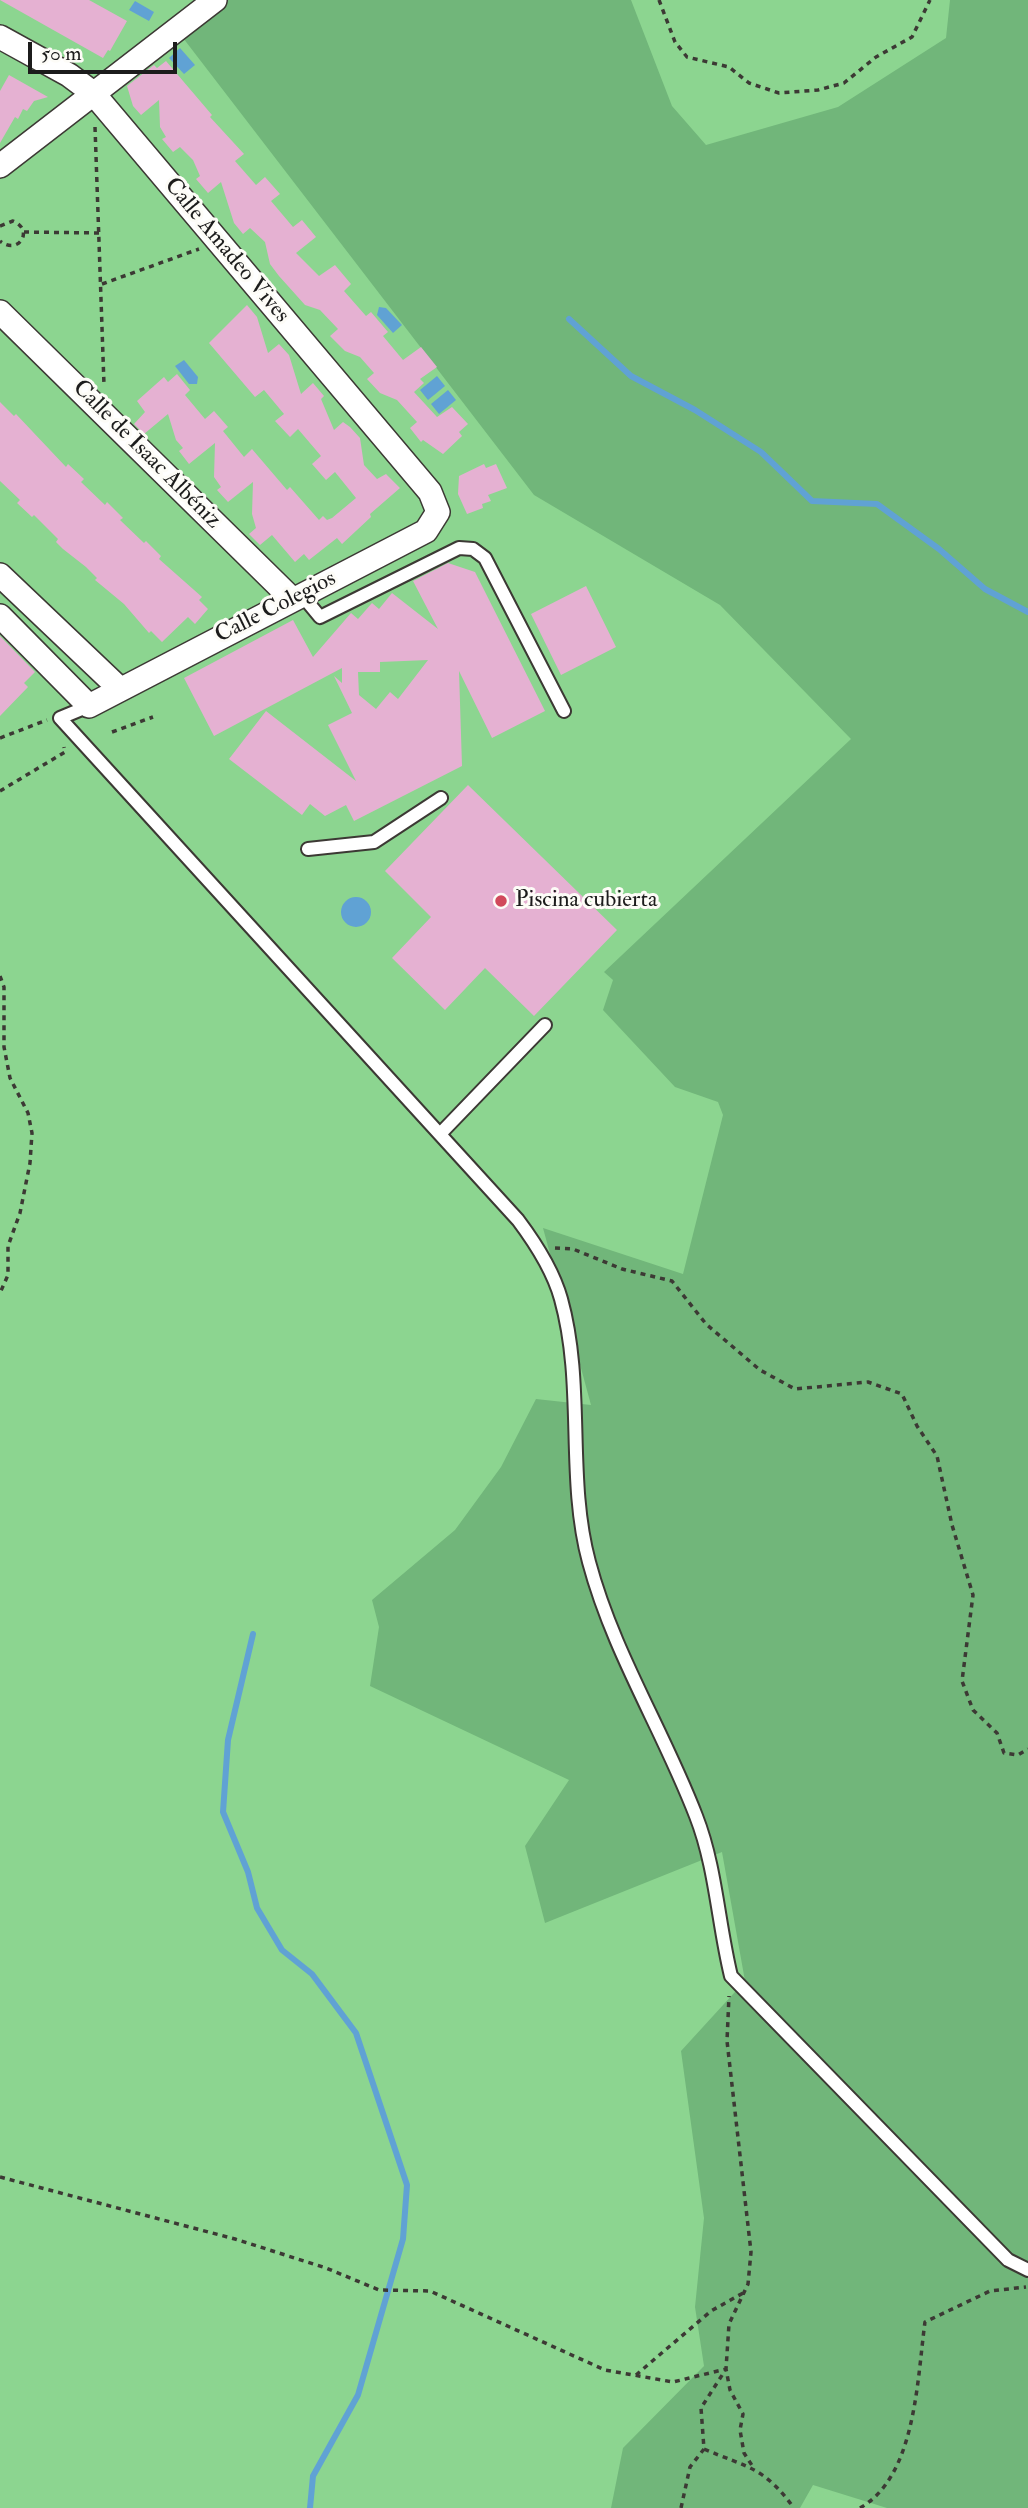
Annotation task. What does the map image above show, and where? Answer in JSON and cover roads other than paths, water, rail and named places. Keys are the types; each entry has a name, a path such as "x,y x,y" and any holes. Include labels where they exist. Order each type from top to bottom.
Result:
{"street":[{"path":"0,166 100,101 215,0"},
{"name":"Calle Amadeo Vives","path":"0,37 69,75 100,101 430,492"},
{"name":"Calle de Isaac Albéniz","path":"0,312 296,596"},
{"name":"Calle Colegios","path":"89,706 296,596 426,531 438,512 430,492"},
{"path":"0,575 120,690"},
{"path":"0,616 89,706"}],"lane":[{"path":"296,596 320,617 459,548 473,549 485,558 564,711"},
{"path":"89,706 60,718 518,1220 539,1248 561,1298 572,1364 581,1521 588,1561 608,1621 696,1816 711,1864 720,1933 731,1976 1008,2260 1028,2270"},
{"path":"308,849 374,842 441,798"},
{"path":"440,1134 545,1025"}],"water":[{"path":"135,1 154,12 149,21 129,10"},
{"path":"180,48 195,65 184,74 169,58"},
{"path":"379,307 386,308 402,325 393,333 377,315"},
{"path":"184,360 198,377 197,384 189,384 175,366"},
{"path":"437,376 445,386 428,400 420,390"},
{"path":"448,390 456,400 439,414 431,404"},
{"path":"356,897 367,901 371,912 367,923 356,927 345,923 341,912 345,901"}],"waterway":[{"path":"569,319 631,376 695,410 761,452 812,501 877,504 939,549 985,589 1028,612"},
{"path":"253,1634 228,1740 223,1812 248,1872 257,1908 282,1950 312,1974 356,2033 407,2185 403,2239 358,2395 313,2476 310,2508"}],"place":[{"name":"Piscina cubierta","path":"501,901"}]}
